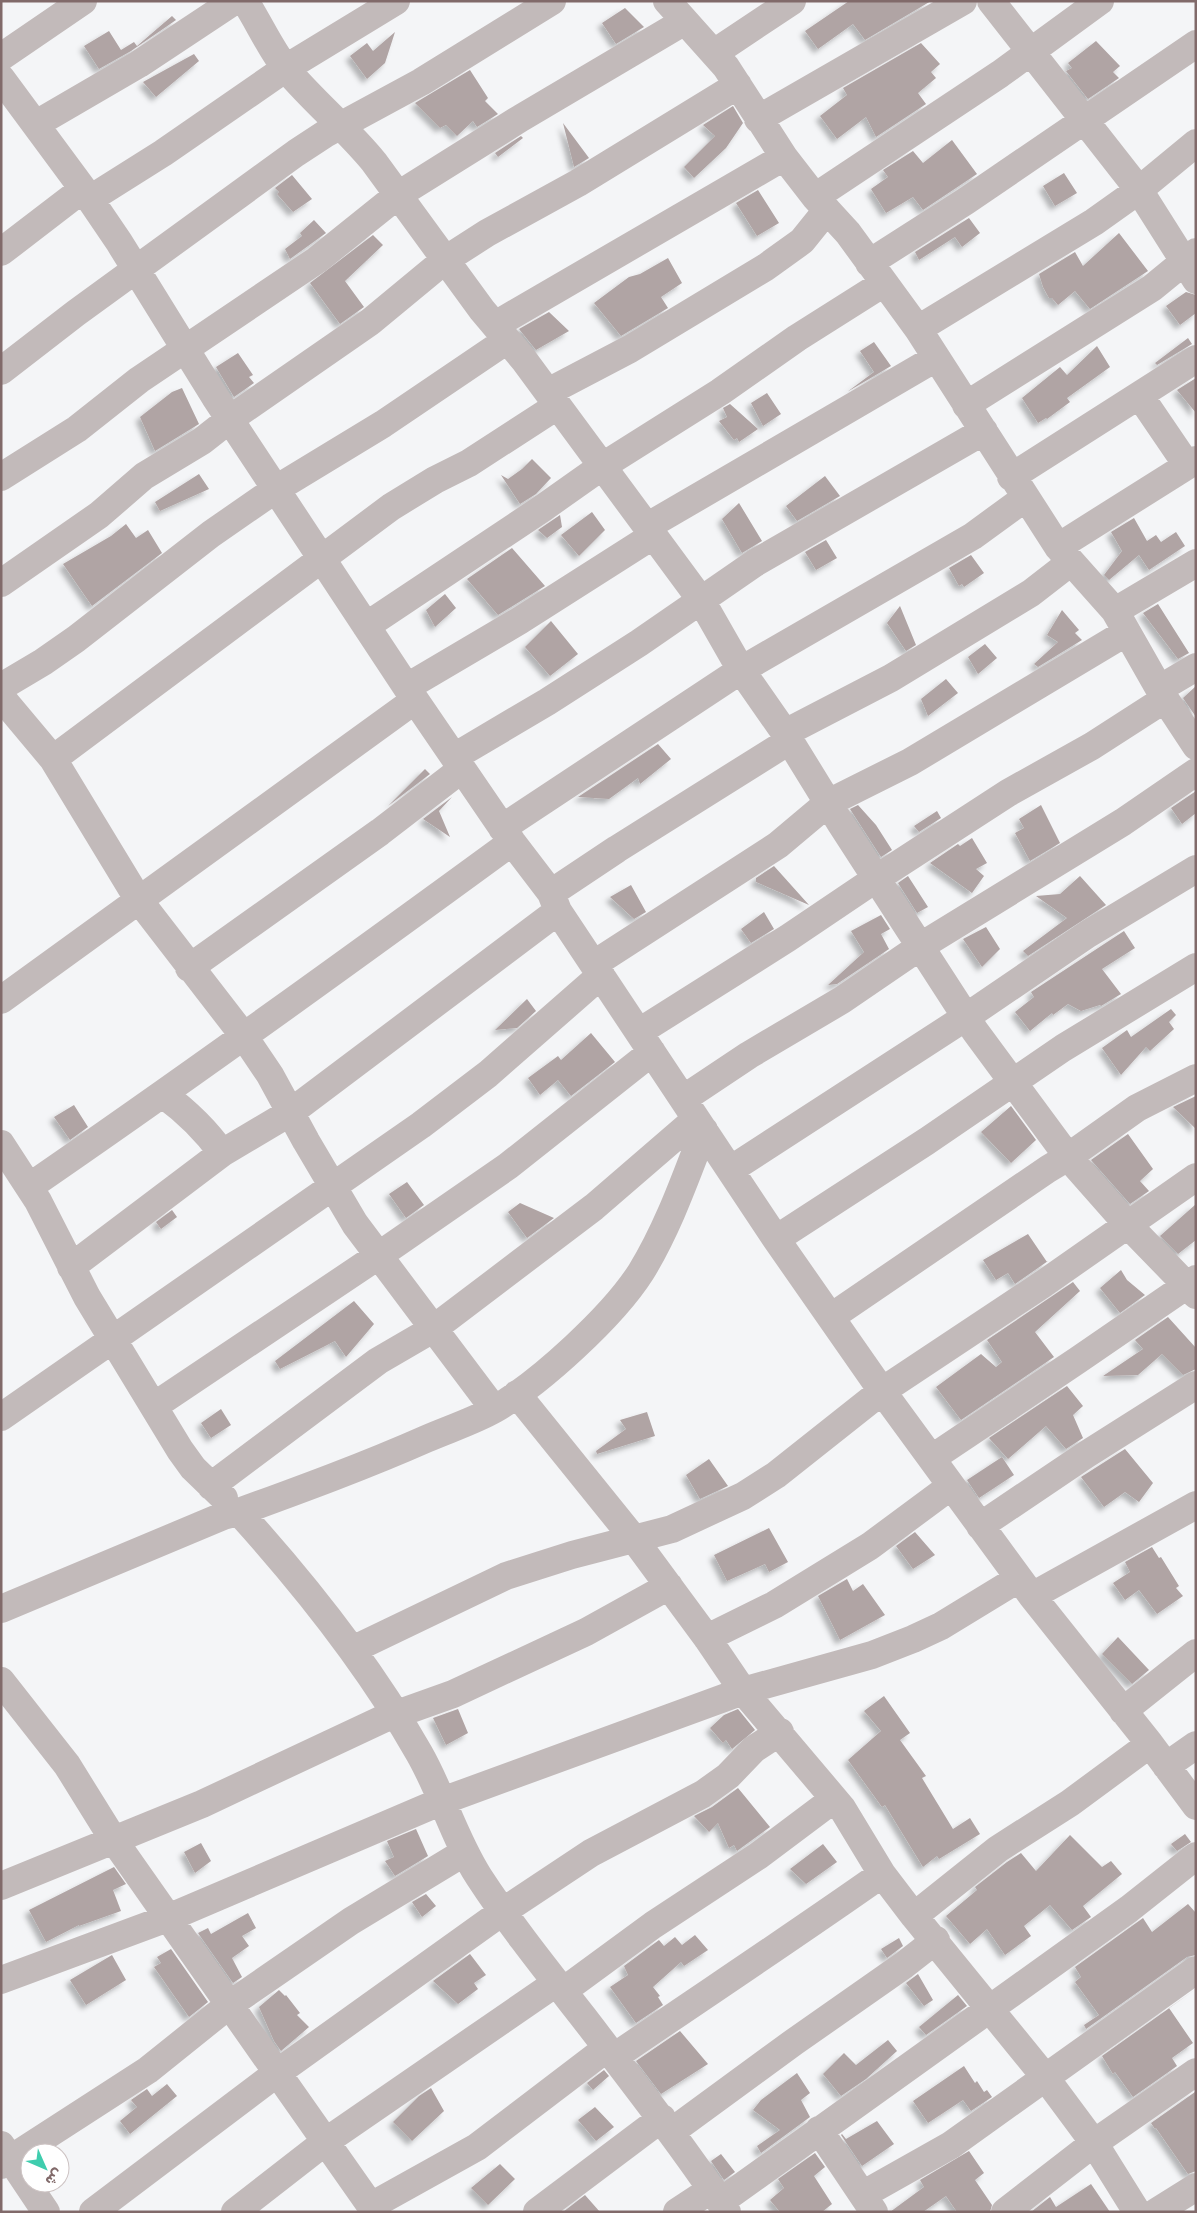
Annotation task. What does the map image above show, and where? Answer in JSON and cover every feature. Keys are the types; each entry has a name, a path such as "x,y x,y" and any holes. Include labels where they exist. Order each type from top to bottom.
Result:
{"street":[{"path":"1,57 83,1"},
{"path":"36,124 139,64 190,32 234,1"},
{"path":"245,1 286,68 358,142 445,260 651,530 701,600 741,670 787,737 966,1017 1068,1157 1128,1225 1193,1286 932,1458"},
{"path":"1,371 76,313 137,271 265,175 341,126 421,82 552,1"},
{"path":"714,54 792,1"},
{"path":"758,118 963,1"},
{"path":"966,405 1152,288 1192,265 1174,243 1139,190 991,1"},
{"path":"53,759 321,558 414,492 469,462 552,399 630,349 766,267 802,241 821,204 1100,1"},
{"path":"1,252 86,194 163,152 286,68 386,4"},
{"path":"1,477 77,429 139,380 317,260 398,195 520,118 676,11 714,54 738,85 784,157 821,204 848,234 918,330 984,431 1018,488 1064,554 1121,622 1162,694 1196,746"},
{"path":"366,626 544,508 601,466 720,392 830,316 876,273 1196,44"},
{"path":"1,78 86,194 321,558 411,694 555,902 776,1239 882,1391 1025,1588 1150,1744 1196,1806"},
{"path":"1,583 99,515 144,476 202,441 230,419 370,322 445,260 487,233 578,184 738,85"},
{"path":"918,330 1094,222 1139,190 1196,143"},
{"path":"1,687 69,643 210,534 276,489 382,424 501,333 784,157"},
{"path":"1,1000 411,694 651,530 936,358"},
{"path":"29,1187 164,1095 243,1036 374,945 507,835 741,670 973,536 1018,488 1140,396 1196,359"},
{"path":"71,1266 222,1153 291,1112 555,902 617,849 787,737 891,678 1024,598 1064,554 1192,463 1140,396"},
{"path":"190,968 380,832 458,763 547,702 755,563 984,431"},
{"path":"1,1417 112,1338 422,1125 488,1074 598,970 778,845 828,803 910,762 1121,622 1196,563"},
{"path":"154,1406 378,1256 508,1166 646,1042 788,938 1008,793 1092,746 1196,667"},
{"path":"1,697 53,759 138,899 243,1036 270,1075 332,1187 355,1224 494,1409"},
{"path":"211,1486 378,1361 433,1329 594,1207 694,1116 748,1055 842,1000 921,946 1123,822 1196,772"},
{"path":"730,1170 966,1017 1080,939 1196,869"},
{"path":"776,1239 1064,1048 1196,967"},
{"path":"831,1317 1040,1174 1068,1157 1137,1108 1196,1078"},
{"path":"164,1095 188,1113 206,1131 222,1153"},
{"path":"1,1609 223,1516 352,1471 494,1409 517,1394 585,1336 626,1293 641,1271 674,1210 694,1116"},
{"path":"1,1144 29,1187 112,1338 180,1450 193,1468 239,1512 278,1555 354,1649 396,1714 432,1776 465,1852 502,1912 666,2125 720,2201"},
{"path":"354,1649 506,1576 572,1555 672,1529 743,1496 776,1475 882,1391 1043,1284 1196,1177"},
{"path":"980,1526 1087,1454 1196,1386"},
{"path":"517,1394 634,1539 708,1638 742,1691 780,1732 834,1799 882,1874 914,1916 936,1940 1046,2077 1094,2143 1138,2212"},
{"path":"708,1638 774,1605 870,1546 951,1486"},
{"path":"1,1980 168,1918 442,1801 742,1691 872,1655 913,1639 1194,1511"},
{"path":"1,1886 202,1804 396,1714 453,1694 586,1632 669,1586"},
{"path":"1123,1711 1196,1653"},
{"path":"1,1681 67,1765 113,1839 373,2209 477,2147 611,2053 804,1930 882,1874"},
{"path":"94,2212 277,2073 502,1912 591,1853 703,1794 728,1776 754,1749 780,1732"},
{"path":"914,1916 998,1849 1070,1803 1150,1744"},
{"path":"1166,1766 1196,1745"},
{"path":"235,2212 325,2142 758,1856 834,1799"},
{"path":"46,2212 4,2156 148,2070 229,2005 350,1921 465,1852"},
{"path":"677,2212 720,2201 1129,1909 1196,1856"},
{"path":"537,2212 794,2042 904,1965 936,1940"},
{"path":"819,2130 869,2203 1196,1970"},
{"path":"1005,2212 1094,2143 1196,2072"},
{"path":"1156,2212 1196,2186"}],"building":[{"path":"849,1 931,1 865,40 853,24 818,49 805,31"},
{"path":"625,8 644,27 616,44 602,23"},
{"path":"172,16 176,20 131,51 99,69 84,46 109,31 121,50 134,42 137,46"},
{"path":"395,32 385,63 367,79 350,56 367,43 373,51"},
{"path":"1096,41 1120,66 1113,72 1119,78 1088,99 1066,71 1072,68 1068,63"},
{"path":"921,43 940,64 931,72 936,78 918,93 926,104 876,137 866,117 837,139 820,116 847,95 843,88"},
{"path":"194,54 199,61 156,97 143,82"},
{"path":"470,70 488,98 485,101 498,114 477,127 473,121 457,136 446,125 440,128 415,103"},
{"path":"733,106 743,123 726,148 694,178 684,167 715,136 703,125"},
{"path":"563,123 589,158 574,167"},
{"path":"521,136 523,138 498,157 495,153"},
{"path":"952,140 977,174 923,210 913,197 886,213 871,189 888,177 883,170 913,151 923,163"},
{"path":"1064,173 1077,193 1055,206 1043,186"},
{"path":"292,175 312,199 293,212 277,194 279,192 275,188"},
{"path":"758,190 779,223 757,236 736,203"},
{"path":"969,218 980,233 962,247 955,237 919,260 915,252"},
{"path":"314,220 326,233 290,259 285,249 302,236 300,233"},
{"path":"1119,233 1148,271 1090,309 1075,291 1058,305 1052,298 1049,298 1039,274 1075,252 1083,266"},
{"path":"373,235 383,245 345,281 364,307 340,324 310,283"},
{"path":"668,258 682,283 661,297 668,308 621,336 594,303 629,277 640,274"},
{"path":"1186,292 1196,295 1196,313 1180,325 1166,306"},
{"path":"549,312 569,331 536,350 519,329"},
{"path":"1188,338 1192,344 1157,365 1155,363"},
{"path":"874,342 891,366 847,392 874,372 860,351"},
{"path":"1097,346 1110,367 1067,398 1070,402 1047,419 1038,423 1022,398 1060,367 1067,375"},
{"path":"238,353 253,375 249,377 254,383 234,397 216,367"},
{"path":"1196,378 1196,413 1177,390"},
{"path":"182,388 199,424 155,451 140,417 172,392"},
{"path":"767,393 781,414 763,426 751,403"},
{"path":"730,404 758,429 739,442 737,438 734,440 719,421 727,417 723,408"},
{"path":"532,459 551,478 536,494 520,504 501,475 508,479"},
{"path":"199,474 209,489 160,511 155,502"},
{"path":"825,476 840,496 797,521 786,506"},
{"path":"739,503 762,541 742,553 722,519"},
{"path":"592,512 605,530 579,556 561,535"},
{"path":"560,515 562,527 547,538 538,530"},
{"path":"1134,518 1147,541 1156,535 1161,542 1176,532 1185,546 1149,570 1139,555 1109,580 1104,575 1122,551 1111,532"},
{"path":"126,524 136,538 148,530 162,553 92,606 63,564 111,536"},
{"path":"826,540 837,558 816,570 805,552"},
{"path":"512,548 545,586 498,615 467,579"},
{"path":"971,555 984,573 964,587 962,584 959,586 949,568"},
{"path":"445,594 456,608 435,627 426,610"},
{"path":"1158,604 1189,653 1178,659 1143,613"},
{"path":"900,606 916,645 906,651 887,623"},
{"path":"1062,610 1079,630 1075,633 1082,640 1038,667 1034,664 1058,642 1047,635"},
{"path":"551,621 578,654 550,676 525,647"},
{"path":"985,644 997,658 978,674 968,657"},
{"path":"946,679 958,693 928,716 921,699"},
{"path":"1196,686 1196,717 1183,698"},
{"path":"658,744 671,759 640,784 638,778 609,799 578,797"},
{"path":"425,769 430,774 388,806"},
{"path":"1196,791 1196,813 1182,824 1171,808"},
{"path":"452,797 439,811 450,837 423,819"},
{"path":"858,805 876,825 892,850 881,857 850,809"},
{"path":"1041,805 1060,843 1030,861 1015,833 1024,828 1019,819"},
{"path":"937,811 941,818 919,832 914,826"},
{"path":"972,838 987,863 976,869 984,876 972,893 930,863 958,844 960,846"},
{"path":"774,866 809,905 756,882 756,878"},
{"path":"908,876 928,907 917,913 898,883"},
{"path":"1080,876 1106,905 1028,956 1023,951 1067,918 1036,896 1060,894"},
{"path":"631,885 646,912 634,919 610,897"},
{"path":"764,912 774,929 751,943 741,929"},
{"path":"881,915 890,929 881,934 889,949 837,984 828,985 864,952 851,931"},
{"path":"986,927 1000,949 982,967 963,939"},
{"path":"1124,931 1135,948 1102,969 1121,994 1101,1006 1081,1011 1068,1004 1053,1015 1052,1013 1030,1031 1015,1012 1034,997 1031,992"},
{"path":"527,999 536,1011 517,1028 495,1030"},
{"path":"1171,1009 1176,1015 1169,1022 1174,1029 1150,1051 1146,1047 1121,1075 1102,1048 1127,1030 1131,1037"},
{"path":"591,1033 615,1062 571,1096 558,1080 540,1095 528,1078 558,1056 561,1060"},
{"path":"1196,1096 1196,1129 1173,1107"},
{"path":"74,1105 88,1127 70,1140 54,1117"},
{"path":"1011,1106 1036,1140 1011,1163 981,1132"},
{"path":"1128,1134 1153,1169 1140,1181 1149,1191 1130,1204 1091,1160"},
{"path":"407,1182 424,1205 406,1218 389,1194"},
{"path":"520,1203 554,1218 527,1238 508,1212"},
{"path":"1196,1204 1196,1240 1178,1254 1160,1236"},
{"path":"172,1210 177,1217 161,1229 156,1222"},
{"path":"1028,1234 1047,1262 1015,1284 1008,1273 996,1280 983,1260"},
{"path":"1121,1270 1127,1280 1145,1295 1120,1313 1100,1288"},
{"path":"1073,1282 1080,1291 1035,1332 1054,1357 961,1420 936,1387 981,1354 996,1367 1002,1362 987,1340"},
{"path":"354,1301 374,1324 346,1357 335,1341 280,1369 275,1361"},
{"path":"1168,1317 1196,1348 1196,1369 1183,1375 1162,1354 1138,1375 1103,1376 1143,1349 1135,1340"},
{"path":"1067,1386 1083,1406 1073,1415 1083,1438 1066,1449 1046,1426 1008,1459 989,1438"},
{"path":"221,1409 231,1425 211,1438 201,1423"},
{"path":"647,1412 655,1436 597,1454 596,1451 626,1429 620,1420"},
{"path":"1125,1449 1153,1483 1139,1502 1125,1492 1104,1507 1081,1477"},
{"path":"1002,1457 1014,1475 979,1498 967,1480"},
{"path":"709,1459 728,1486 700,1499 686,1475"},
{"path":"769,1528 788,1562 769,1572 765,1564 727,1581 714,1555"},
{"path":"915,1532 935,1555 913,1569 896,1546"},
{"path":"1152,1547 1159,1558 1161,1557 1179,1586 1176,1588 1183,1596 1157,1614 1139,1590 1125,1600 1113,1583 1130,1572 1125,1562"},
{"path":"847,1579 853,1591 863,1584 885,1615 840,1640 818,1596"},
{"path":"1118,1637 1149,1670 1132,1684 1102,1654"},
{"path":"884,1696 910,1733 900,1740 926,1776 922,1778 953,1829 970,1818 980,1834 939,1859 937,1856 923,1867 885,1805 882,1807 848,1760 881,1731 864,1711"},
{"path":"458,1709 468,1733 446,1745 433,1718"},
{"path":"738,1709 755,1730 732,1749 726,1740 723,1743 710,1728 724,1715"},
{"path":"738,1788 770,1827 737,1851 734,1845 729,1848 718,1823 709,1832 694,1816 712,1807"},
{"path":"416,1829 428,1856 395,1876 385,1861 394,1857 387,1841"},
{"path":"1185,1834 1191,1842 1177,1851 1171,1844"},
{"path":"1070,1835 1102,1867 1111,1861 1122,1874 1083,1906 1091,1917 1072,1930 1050,1905 1024,1926 1031,1936 1005,1955 987,1929 970,1944 946,1916 977,1890 975,1887 1007,1862 1021,1853 1036,1871"},
{"path":"201,1843 211,1861 195,1873 184,1852"},
{"path":"823,1844 837,1862 806,1884 790,1869"},
{"path":"114,1867 126,1884 113,1890 121,1911 79,1925 46,1942 29,1910"},
{"path":"426,1894 436,1906 422,1917 412,1902"},
{"path":"1188,1904 1196,1913 1196,1955 1187,1957 1086,2029 1084,2025 1099,2015 1075,1982 1081,1977 1075,1967 1143,1918 1152,1932"},
{"path":"248,1913 256,1928 242,1936 249,1946 232,1958 242,1977 233,1983 198,1933 208,1928 211,1934"},
{"path":"695,1935 708,1950 684,1966 681,1962 653,1987 660,1996 658,1997 663,2005 636,2023 610,1987 628,1975 624,1966 659,1940 664,1946 675,1937 682,1945"},
{"path":"899,1938 903,1946 887,1958 881,1949"},
{"path":"171,1949 208,2002 189,2017 154,1967 161,1963 157,1957"},
{"path":"470,1954 486,1975 474,1983 478,1989 458,2004 433,1981"},
{"path":"112,1955 126,1980 86,2005 70,1980"},
{"path":"918,1974 933,2000 924,2006 906,1983"},
{"path":"279,1990 286,1995 300,2013 297,2015 309,2027 281,2051 274,2041 259,2007"},
{"path":"958,1995 967,2006 926,2035 919,2027"},
{"path":"1169,2008 1193,2043 1172,2058 1177,2066 1133,2097 1115,2072 1113,2074 1102,2056"},
{"path":"680,2031 708,2064 661,2094 636,2061"},
{"path":"888,2040 897,2051 866,2079 841,2096 823,2074 844,2053 856,2065"},
{"path":"964,2066 975,2083 977,2081 984,2092 987,2090 992,2097 971,2111 963,2100 928,2123 913,2101"},
{"path":"604,2070 609,2076 593,2090 587,2083"},
{"path":"797,2073 810,2093 801,2100 810,2117 761,2153 757,2146 780,2130 753,2110 761,2100"},
{"path":"167,2084 177,2096 130,2134 120,2121 137,2107 131,2100 147,2089 152,2096"},
{"path":"431,2088 444,2111 412,2141 393,2122 419,2096"},
{"path":"1195,2092 1196,2171 1188,2174 1151,2123"},
{"path":"595,2107 614,2127 596,2141 578,2120"},
{"path":"877,2121 894,2144 862,2166 841,2135 846,2139"},
{"path":"969,2151 984,2173 975,2180 992,2205 990,2212 957,2212 946,2196 923,2212 890,2212 924,2187 920,2180"},
{"path":"815,2153 825,2167 814,2176 832,2204 822,2212 780,2212 770,2200 784,2188 778,2179"},
{"path":"721,2154 735,2172 724,2180 711,2161"},
{"path":"500,2164 515,2179 488,2205 471,2188"},
{"path":"1091,2184 1110,2212 1031,2212 1050,2197 1056,2207"},
{"path":"585,2195 600,2212 563,2212"}]}
